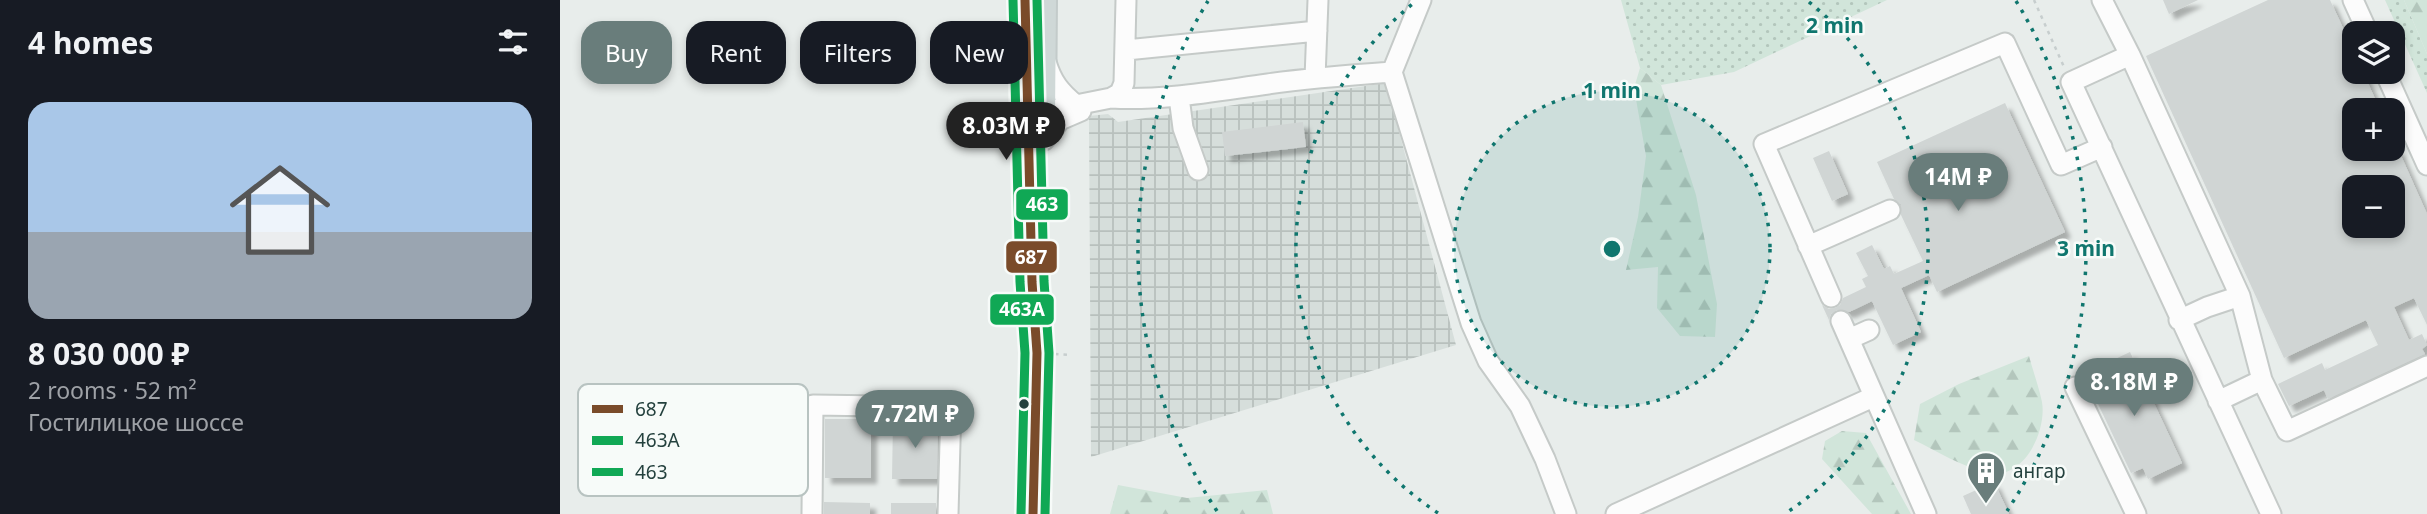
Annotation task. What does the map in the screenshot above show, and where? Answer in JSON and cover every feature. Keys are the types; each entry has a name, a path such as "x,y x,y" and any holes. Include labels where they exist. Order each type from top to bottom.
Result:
{"main road":[{"path":"1024,0 1035,114 1032,282 1036,322"},
{"path":"1033,514 1036,322 1041,282 1044,140 1035,114 1044,52 1044,0"}],"street":[{"path":"1126,0 1130,49 1140,100"},
{"path":"1111,98 1120,93 1124,83 1135,0"},
{"path":"1315,78 1318,0"},
{"path":"1421,0 1392,72 1471,323 1488,361 1520,406 1545,459 1566,514"},
{"path":"2102,0 2130,55 2239,296 2262,380 2287,431 2427,366"},
{"path":"2353,0 2363,21"},
{"path":"1130,49 1317,31"},
{"path":"1831,297 1764,144 2006,43 2061,166 2102,147"},
{"path":"1044,52 1051,78 1059,92 1076,105"},
{"path":"2130,55 2071,82 2271,514"},
{"path":"1035,114 1111,98 1140,100 1315,78 1392,72"},
{"path":"2390,84 2427,165"},
{"path":"1179,96 1183,128 1198,170"},
{"path":"1044,140 1060,120 1076,112 1120,106 1140,100"},
{"path":"1808,246 1890,209"},
{"path":"2179,320 2239,296"},
{"path":"1841,321 1926,514"},
{"path":"1849,339 1869,330"},
{"path":"2218,401 2262,380"},
{"path":"2075,387 2136,514"},
{"path":"1616,514 1873,397"},
{"path":"812,514 813,405 951,407 948,514"}],"path":[{"path":"2034,0 2071,82"}],"shaded area":[{"path":"1386,83 1456,345 1091,457 1089,116 1108,114 1118,122"}],"green space":[{"path":"1621,0 1887,0 1734,72 1661,85 1640,68"},
{"path":"2385,0 2404,0 2427,54 2427,93 2405,44 2405,21 2394,21"},
{"path":"2404,0 2427,0 2427,54"},
{"path":"1640,68 1661,85 1696,195 1717,304 1715,337 1680,336 1657,308 1658,267 1626,270 1638,217 1646,156 1634,88"},
{"path":"2029,356 2041,396 2043,414 2041,427 2030,452 2012,470 1988,473 1978,470 1914,440 1920,404 1959,384"},
{"path":"1842,431 1866,433 1911,514 1872,514 1822,459 1825,441"},
{"path":"1118,485 1187,498 1267,490 1273,514 1110,514"}],"building":[{"path":"2163,0 2198,0 2169,14"},
{"path":"2268,0 2330,0 2342,26 2342,84 2368,84 2375,98 2342,98 2342,161 2403,161 2427,214 2427,325 2414,298 2394,307 2409,340 2422,334 2427,345 2422,349 2425,354 2328,399 2324,390 2289,406 2278,384 2322,363 2325,370 2378,345 2366,320 2284,358 2146,56"},
{"path":"2005,103 2065,232 1937,292 1929,275 1901,288 1921,332 1893,345 1872,301 1849,312 1837,310 1831,314 1829,320 1822,305 1829,309 1835,308 1843,298 1866,287 1862,279 1868,276 1856,253 1872,245 1884,269 1890,266 1894,274 1923,261 1901,215 1901,204 1894,199 1877,162"},
{"path":"1303,122 1306,147 1225,156 1222,132"},
{"path":"1829,151 1848,194 1832,201 1813,158"},
{"path":"2130,352 2182,463 2148,479 2143,468 2131,473 2089,385 2101,379 2096,368"},
{"path":"825,419 871,419 871,478 825,478"},
{"path":"893,420 938,420 937,479 892,479"},
{"name":"ангар","path":"1994,482 2009,514 1971,514 1963,496"},
{"path":"824,502 870,503 870,514 824,514"},
{"path":"891,503 936,503 936,514 891,514"}],"transit line":[{"name":"463А","path":"1013,0 1020,282 1025,353 1021,514"},
{"name":"687","path":"1025,0 1032,282 1037,353 1033,514"},
{"name":"463","path":"1037,0 1044,281 1049,353 1045,514"}],"place":[{"name":"ангар","path":"1986,505"}]}
